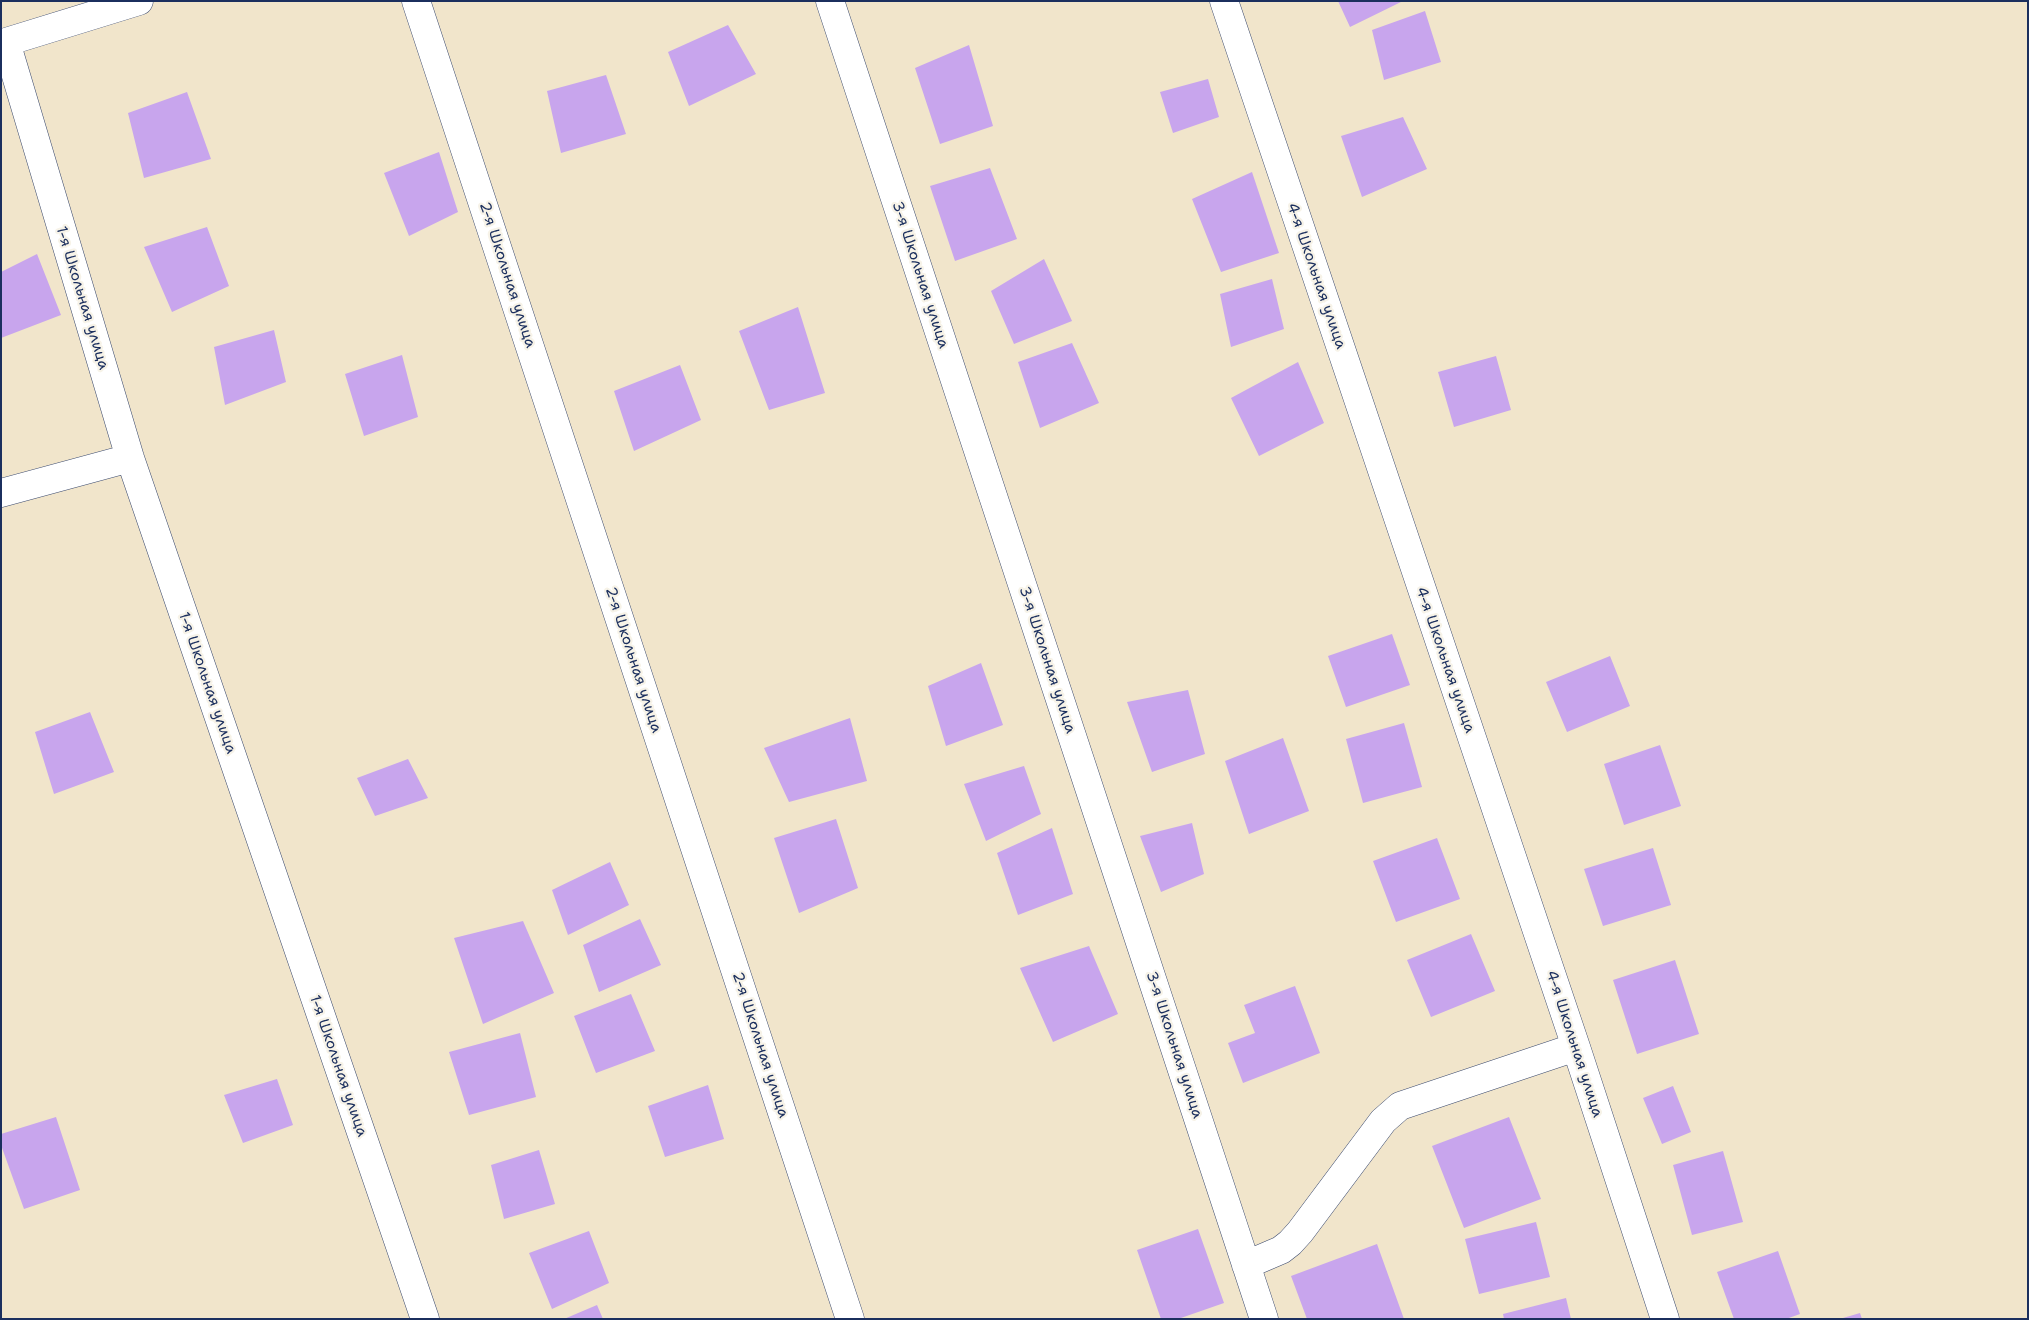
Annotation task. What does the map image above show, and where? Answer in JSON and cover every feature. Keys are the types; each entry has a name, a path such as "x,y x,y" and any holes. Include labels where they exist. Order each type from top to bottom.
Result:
{"street":[{"name":"1-я Школьная улица","path":"139,1 6,42 130,458 425,1319"},
{"name":"2-я Школьная улица","path":"416,1 850,1319"},
{"name":"3-я Школьная улица","path":"830,1 1264,1319"},
{"name":"4-я Школьная улица","path":"1224,1 1576,1047 1665,1319"},
{"path":"1,493 130,458"},
{"path":"1246,1265 1281,1250 1290,1243 1383,1121 1400,1106 1576,1047"}],"building":[{"path":"1338,1 1403,1 1350,27"},
{"path":"1425,11 1441,62 1384,80 1372,30"},
{"path":"728,25 756,74 689,106 668,52"},
{"path":"969,45 993,126 940,144 915,68"},
{"path":"606,75 626,134 561,153 547,91"},
{"path":"1208,79 1219,117 1173,133 1160,92"},
{"path":"187,92 211,159 144,178 128,113"},
{"path":"1403,117 1427,169 1362,197 1341,136"},
{"path":"439,152 458,212 409,236 384,173"},
{"path":"990,168 1017,239 955,261 930,186"},
{"path":"1252,172 1279,253 1221,272 1192,199"},
{"path":"207,227 229,286 172,312 144,247"},
{"path":"37,254 61,315 1,338 1,272"},
{"path":"1044,259 1072,321 1014,344 991,291"},
{"path":"1272,279 1284,329 1231,347 1220,294"},
{"path":"798,307 825,393 769,410 739,331"},
{"path":"274,330 286,382 225,405 214,347"},
{"path":"1072,343 1099,403 1040,428 1018,362"},
{"path":"402,355 418,417 364,436 345,374"},
{"path":"1496,356 1511,410 1454,427 1438,372"},
{"path":"1298,362 1324,423 1259,456 1231,398"},
{"path":"680,365 701,420 634,451 614,391"},
{"path":"1392,634 1410,685 1346,707 1328,656"},
{"path":"1610,656 1630,706 1567,732 1546,682"},
{"path":"981,663 1003,725 946,746 928,686"},
{"path":"1188,690 1205,754 1152,772 1127,702"},
{"path":"90,712 114,772 54,794 35,732"},
{"path":"850,718 867,781 789,802 764,748"},
{"path":"1404,723 1422,787 1363,803 1346,739"},
{"path":"1283,738 1309,811 1249,834 1225,761"},
{"path":"1660,745 1681,806 1624,825 1604,764"},
{"path":"408,759 428,798 375,816 357,778"},
{"path":"1024,766 1041,814 986,841 964,784"},
{"path":"836,819 858,888 799,913 774,838"},
{"path":"1192,823 1204,874 1161,892 1140,836"},
{"path":"1052,828 1073,894 1018,915 997,853"},
{"path":"1437,838 1460,899 1396,922 1373,861"},
{"path":"1653,848 1671,905 1603,926 1584,869"},
{"path":"610,862 629,905 568,935 552,890"},
{"path":"640,919 661,965 599,992 583,945"},
{"path":"523,921 554,993 483,1024 454,938"},
{"path":"1471,934 1495,991 1431,1017 1407,960"},
{"path":"1089,946 1118,1014 1053,1042 1020,968"},
{"path":"1675,960 1699,1034 1637,1054 1613,980"},
{"path":"1295,986 1320,1053 1243,1083 1228,1043 1255,1033 1244,1005"},
{"path":"631,994 655,1051 596,1073 574,1016"},
{"path":"520,1033 536,1097 469,1115 449,1052"},
{"path":"277,1079 293,1125 243,1143 224,1095"},
{"path":"708,1085 724,1139 665,1157 648,1106"},
{"path":"1673,1086 1691,1132 1662,1144 1643,1098"},
{"path":"56,1117 80,1190 24,1209 1,1145 1,1134"},
{"path":"1509,1117 1541,1199 1464,1228 1432,1146"},
{"path":"539,1150 555,1204 504,1219 491,1165"},
{"path":"1723,1151 1743,1222 1692,1235 1673,1165"},
{"path":"1536,1222 1550,1277 1479,1294 1465,1239"},
{"path":"1198,1229 1224,1303 1178,1319 1161,1319 1137,1250"},
{"path":"589,1231 609,1283 552,1309 529,1253"},
{"path":"1377,1244 1404,1319 1307,1319 1291,1276"},
{"path":"1778,1251 1800,1314 1786,1319 1734,1319 1717,1272"},
{"path":"1566,1298 1571,1319 1504,1319 1503,1314"},
{"path":"597,1305 603,1319 564,1319"},
{"path":"1860,1313 1862,1319 1843,1319 1843,1318"}]}
